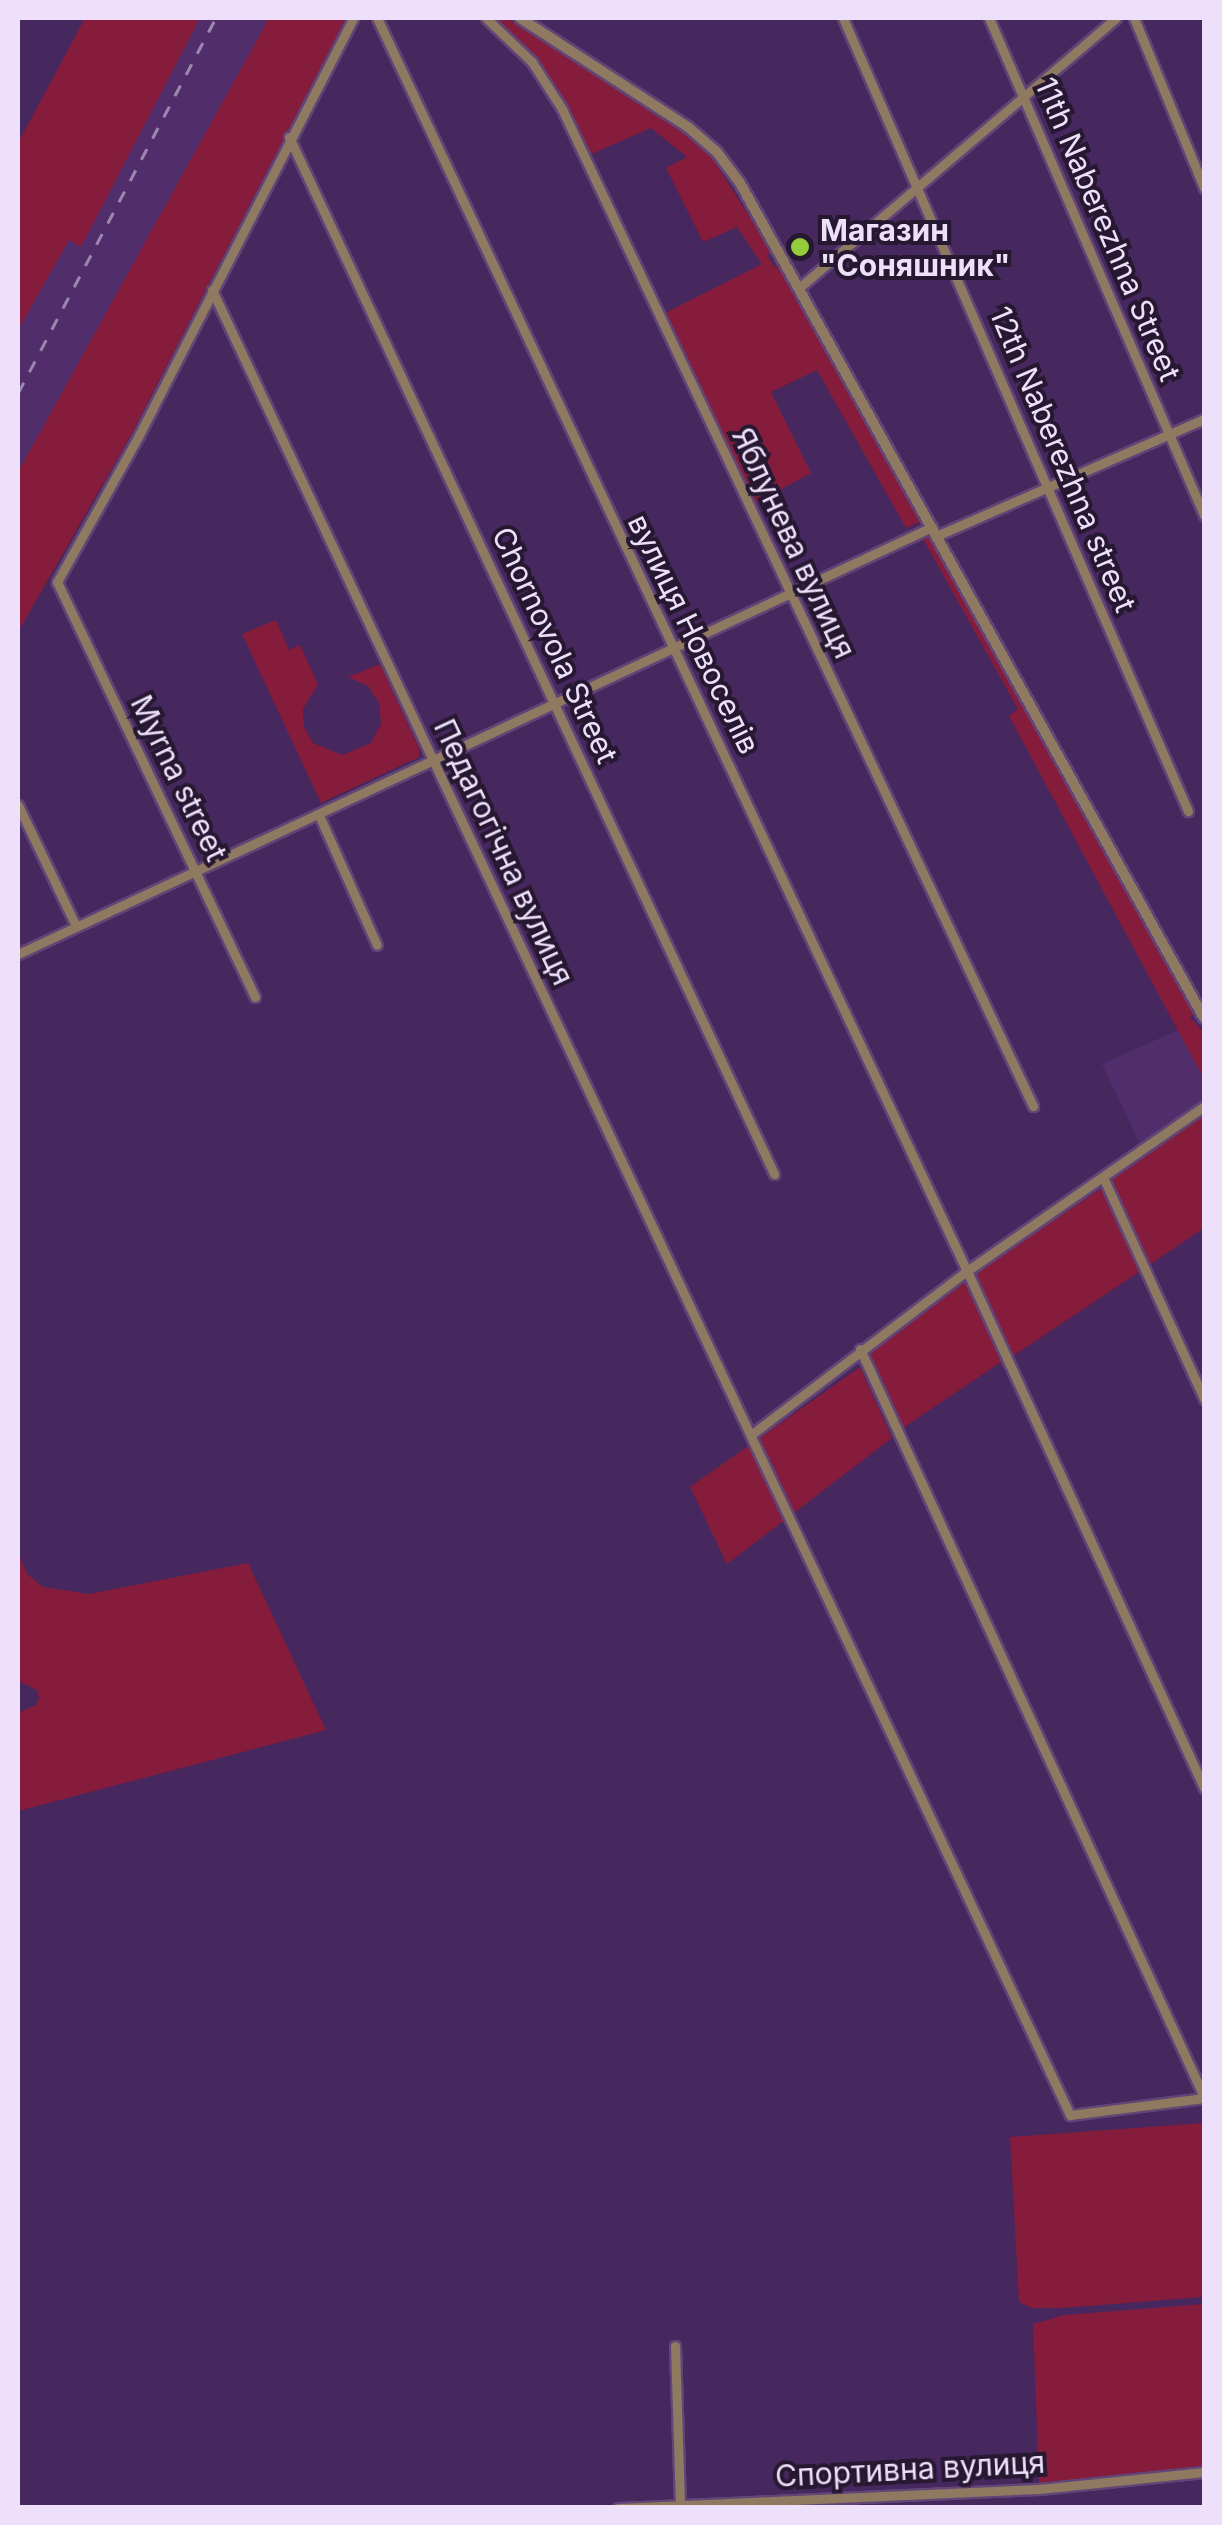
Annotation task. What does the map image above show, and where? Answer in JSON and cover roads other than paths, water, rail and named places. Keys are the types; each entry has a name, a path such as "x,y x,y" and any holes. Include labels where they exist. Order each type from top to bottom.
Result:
{"street":[{"path":"212,290 353,18"},
{"name":"вулиця Новоселів","path":"376,18 967,1271 1094,1556 1112,1582 1119,1610 1204,1788"},
{"name":"Яблунева вулиця","path":"486,18 532,62 562,109 1033,1106"},
{"path":"520,18 688,127 716,151 740,183 1204,1018"},
{"name":"12th Naberezhna street","path":"843,18 1188,811"},
{"name":"11th Naberezhna Street","path":"989,18 1204,515"},
{"path":"800,288 1116,18"},
{"path":"1134,18 1204,188"},
{"name":"Chornovola Street","path":"289,137 774,1174"},
{"name":"Myrna street","path":"212,290 139,435 57,582 255,997"},
{"name":"Педагогічна вулиця","path":"212,290 1070,2115 1204,2098"},
{"path":"18,954 789,593 1204,419"},
{"path":"18,805 76,926"},
{"path":"319,815 377,944"},
{"path":"752,1434 967,1271 1204,1106"},
{"path":"1103,1178 1204,1400"},
{"path":"860,1349 1204,2098"},
{"path":"676,2346 686,2506"},
{"name":"Спортивна вулиця","path":"618,2508 1039,2489 1204,2472"}],"railway":[{"path":"18,393 216,18"}],"place":[{"name":"Магазин \"Соняшник\"","path":"800,247"}]}
